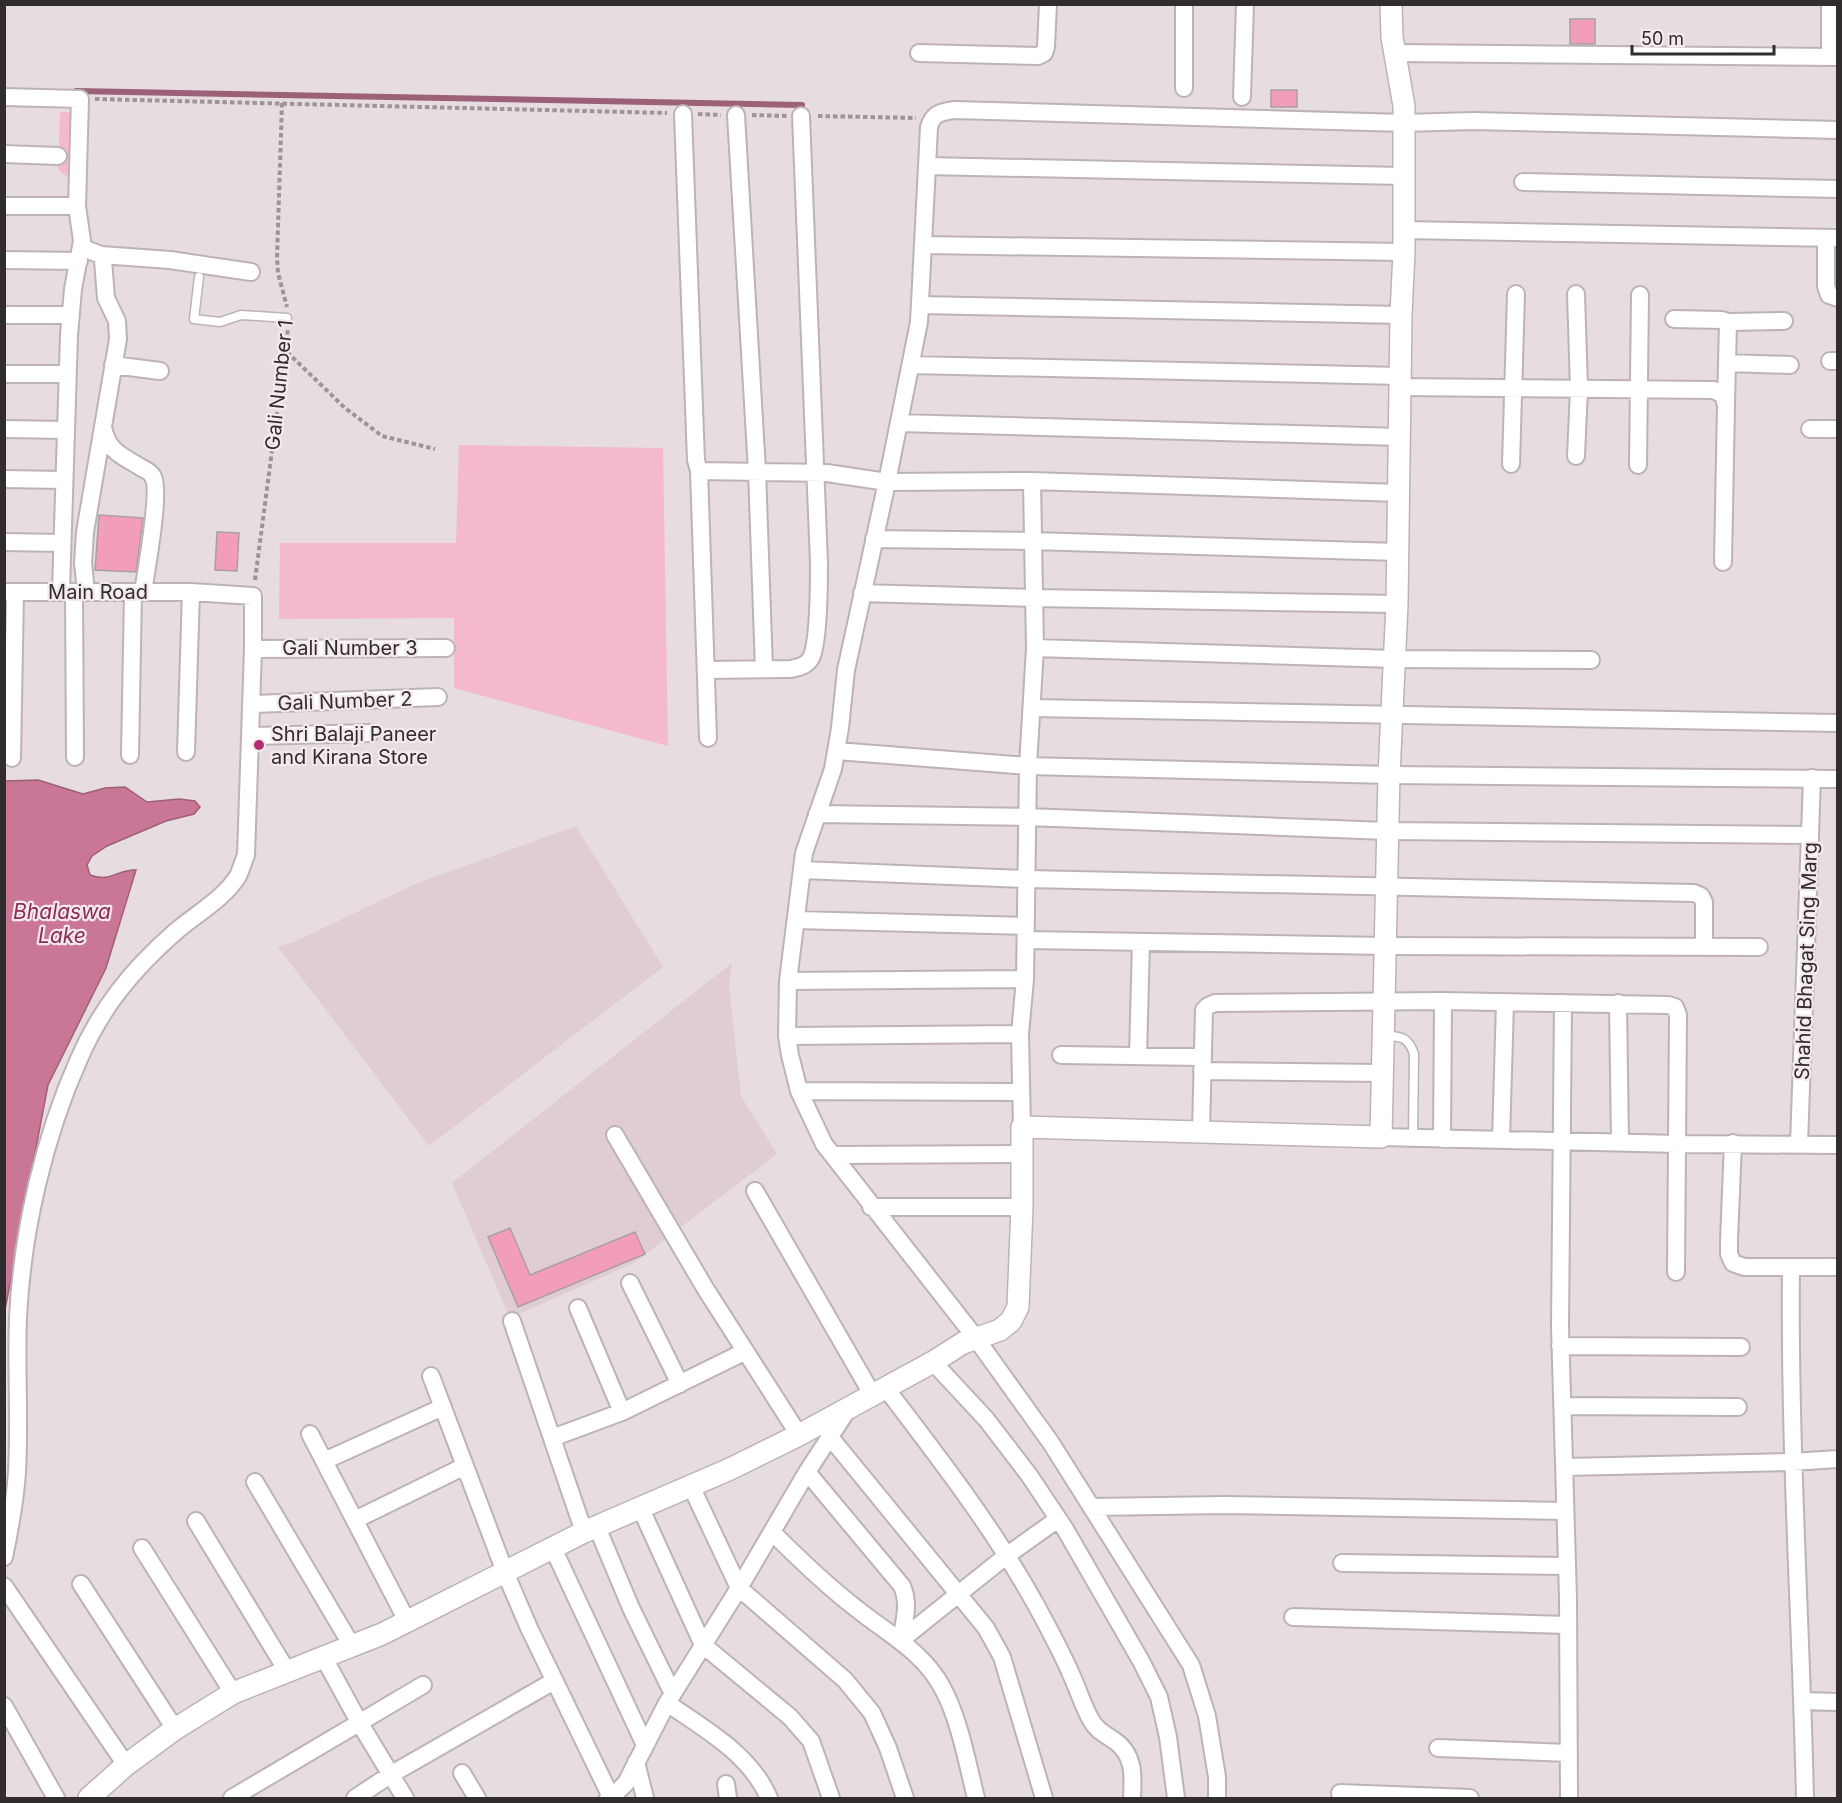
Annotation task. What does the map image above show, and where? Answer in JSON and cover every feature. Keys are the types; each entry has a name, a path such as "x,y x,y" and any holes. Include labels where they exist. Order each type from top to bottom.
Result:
{"street":[{"path":"919,53 1038,56 1044,53 1047,47 1048,4"},
{"path":"1184,4 1184,88"},
{"path":"1242,97 1245,4"},
{"path":"1381,1137 1387,831 1397,604 1404,252 1404,116 1394,52 1391,4"},
{"path":"1394,52 1834,57 1830,4"},
{"path":"4,97 80,99 77,206 83,248 101,255 170,260 251,272"},
{"path":"1176,1798 1168,1737 1159,1697 1142,1661 1058,1519 1029,1475 986,1419 955,1349 871,1207 824,1144 793,1073 788,1036 788,981 802,870 807,843 837,751 846,670 874,539 882,481 899,423 911,365 920,305 928,127 931,119 936,114 954,110 1404,116 1473,121 1838,130"},
{"path":"683,114 708,738"},
{"path":"736,115 757,471 764,669"},
{"path":"706,670 802,667 810,660 813,652 819,587 801,116"},
{"path":"4,154 58,156"},
{"path":"927,166 1403,176"},
{"path":"1523,182 1838,189"},
{"path":"4,206 77,206"},
{"path":"1404,230 1832,238 1826,286 1829,295 1838,298"},
{"path":"75,757 74,591 62,543 71,315 73,289 82,241"},
{"path":"923,245 1404,252"},
{"path":"74,591 83,562 85,532 118,329 106,298 104,260 101,255"},
{"path":"4,260 79,261"},
{"path":"1511,464 1516,294"},
{"path":"1576,294 1579,389 1576,456"},
{"path":"1638,465 1640,295"},
{"path":"920,305 1401,315"},
{"path":"4,315 71,315"},
{"path":"1674,319 1728,322 1784,321"},
{"path":"1723,562 1728,322"},
{"path":"1727,363 1790,365"},
{"path":"113,365 160,371"},
{"path":"911,365 1513,388 1714,390 1723,395 1726,405"},
{"path":"4,374 68,374"},
{"path":"899,423 1400,437"},
{"path":"102,424 106,442 112,450 150,472 154,478 155,495 138,592 130,755"},
{"path":"4,429 65,430"},
{"path":"1810,429 1838,429"},
{"path":"699,471 814,473 882,481 1032,481 1399,493"},
{"path":"4,479 63,480"},
{"path":"88,1798 126,1765 175,1729 233,1694 324,1658 407,1621 590,1529 641,1509 799,1435 955,1349 1000,1330 1011,1321 1018,1307 1022,1207 1020,1034 1025,979 1028,766 1035,648 1032,481"},
{"path":"874,539 1032,541 1398,552"},
{"path":"4,542 62,543"},
{"path":"10,592 12,758"},
{"name":"Main Road","path":"10,592 191,592 253,596"},
{"path":"186,752 191,592"},
{"path":"862,593 1397,604"},
{"path":"4,1557 12,1520 17,1471 18,1317 22,1263 32,1208 52,1134 79,1059 101,1014 131,973 174,933 217,898 237,877 246,855 252,704 253,596"},
{"name":"Gali Number 3","path":"253,649 446,648"},
{"path":"1035,648 1394,659 1591,660"},
{"name":"Gali Number 2","path":"252,704 438,697"},
{"path":"1032,708 1838,723"},
{"path":"250,736 370,733"},
{"path":"837,751 1028,766 1389,775 1838,778"},
{"name":"Shahid Bhagat Sing Marg","path":"1799,1144 1812,778"},
{"path":"817,814 1028,817 1387,831 1810,835"},
{"path":"802,870 1027,879 1694,893 1701,896 1704,902 1704,947"},
{"path":"796,920 1142,942 1385,946 1759,947"},
{"path":"1138,1056 1142,942"},
{"path":"788,981 1025,979"},
{"path":"1442,1139 1443,1001"},
{"path":"1201,1132 1204,1011 1215,1003 1443,1001 1618,1003 1675,1007 1678,1015 1676,1272"},
{"path":"1501,1140 1505,1003"},
{"path":"1563,1003 1560,1346 1567,1566 1569,1798"},
{"path":"1618,1003 1620,1143"},
{"path":"788,1036 1020,1034"},
{"path":"1061,1055 1138,1056 1202,1064 1382,1074"},
{"path":"799,1091 1021,1092"},
{"path":"1022,1127 1620,1143 1838,1145"},
{"path":"615,1135 744,1352 799,1435"},
{"path":"1733,1143 1729,1254 1733,1263 1744,1267 1838,1267"},
{"path":"833,1155 1022,1154"},
{"path":"755,1191 879,1390 972,1503 1036,1604 1070,1671 1091,1721 1102,1734 1123,1747 1130,1758 1133,1772 1132,1798"},
{"path":"871,1207 1022,1207"},
{"path":"1791,1267 1792,1462 1805,1798"},
{"path":"630,1283 680,1384"},
{"path":"578,1308 622,1412"},
{"path":"512,1321 552,1438 590,1529 632,1608 670,1698 749,1764 763,1784 769,1798"},
{"path":"1560,1346 1741,1347"},
{"path":"955,1349 1051,1443 1191,1665 1207,1716 1217,1777 1217,1798"},
{"path":"552,1438 622,1412 744,1352"},
{"path":"431,1376 505,1572 610,1798 626,1783 670,1698 739,1588 807,1472 848,1409"},
{"path":"1562,1406 1738,1407"},
{"path":"324,1461 443,1407"},
{"path":"310,1434 407,1621"},
{"path":"830,1437 986,1628 1002,1657 1044,1798"},
{"path":"1564,1467 1838,1459"},
{"path":"355,1520 465,1466"},
{"path":"807,1472 902,1586 906,1595 907,1608 901,1640"},
{"path":"255,1482 352,1646"},
{"path":"691,1486 739,1588 845,1680 872,1713 888,1748 905,1798"},
{"path":"1091,1507 1226,1505 1565,1511"},
{"path":"641,1509 703,1645 790,1717 811,1741 831,1798"},
{"path":"901,1640 1006,1556 1058,1519"},
{"path":"196,1521 288,1671"},
{"path":"772,1533 856,1609 901,1640 926,1664 944,1689 976,1798"},
{"path":"142,1548 233,1694"},
{"path":"553,1548 645,1745"},
{"path":"1342,1563 1567,1566"},
{"path":"81,1584 175,1729"},
{"path":"4,1586 126,1765"},
{"path":"1293,1617 1568,1625"},
{"path":"324,1658 358,1722 405,1798"},
{"path":"355,1798 390,1775 554,1681"},
{"path":"232,1798 423,1685"},
{"path":"1803,1701 1838,1702"},
{"path":"4,1706 56,1798"},
{"path":"1438,1748 1569,1753"},
{"path":"636,1762 645,1798"},
{"path":"462,1773 477,1798"},
{"path":"1340,1793 1470,1798"}],"lane":[{"path":"200,277 194,319 220,322 241,315 288,318"},
{"path":"1383,1035 1400,1037 1410,1043 1413,1054 1413,1138"}],"path":[{"path":"80,99 931,119"},
{"name":"Gali Number 1","path":"253,596 286,351 288,318 288,307 278,273 277,258 282,103"},
{"path":"286,351 345,408 382,436 435,449"}],"shaded area":[{"path":"60,112 86,113 86,193 58,169"},
{"path":"459,445 663,448 668,746 454,688 454,618 279,619 280,543 456,543"},
{"path":"576,826 663,967 429,1146 278,947 294,942 415,884"},
{"path":"732,963 729,985 741,1096 777,1154 634,1263 510,1318 452,1183"}],"water":[{"name":"Bhalaswa Lake","path":"38,780 83,794 105,788 125,787 147,802 179,799 195,801 200,807 194,814 166,821 107,846 92,856 87,865 90,875 97,877 109,877 124,871 136,870 106,968 48,1085 5,1310 5,781"}],"building":[{"path":"1570,19 1595,19 1595,44 1570,44"},
{"path":"1271,90 1297,90 1297,107 1271,107"},
{"path":"99,515 143,518 136,572 95,570"},
{"path":"217,532 239,533 237,571 215,570"},
{"path":"510,1228 530,1275 635,1232 645,1254 518,1307 488,1237"}],"waterway":[{"path":"76,91 802,105"}],"place":[{"name":"Shri Balaji Paneer and Kirana Store","path":"259,745"}]}
